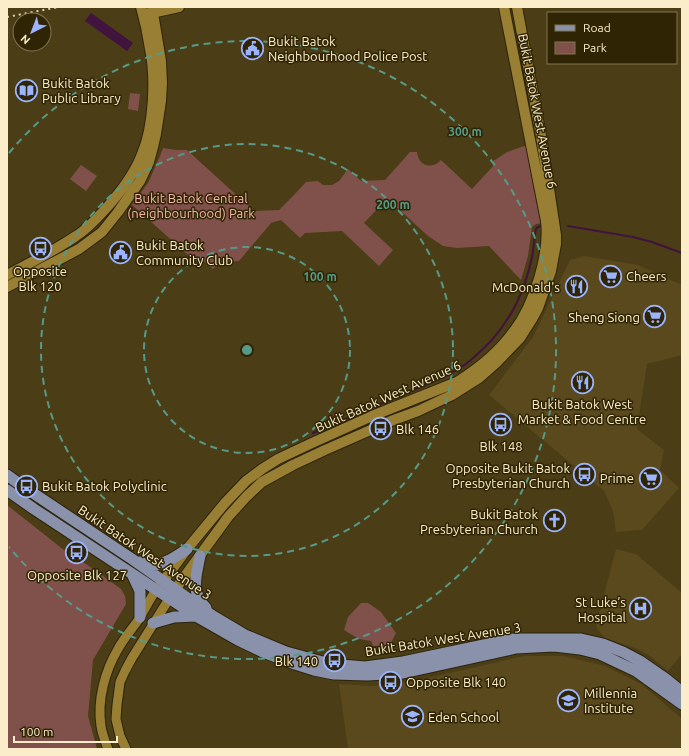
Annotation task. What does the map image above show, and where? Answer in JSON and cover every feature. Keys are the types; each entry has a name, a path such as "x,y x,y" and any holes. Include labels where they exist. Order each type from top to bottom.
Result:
{"main road":[{"path":"147,10 179,7"},
{"name":"Bukit Batok West Avenue 6","path":"156,590 232,494 262,469 278,459 372,416 457,382 492,355 515,331 523,318 538,282 544,258 547,228 504,7"},
{"name":"Bukit Batok West Avenue 6","path":"169,599 214,535 235,509 262,482 325,450 391,421 418,411 464,388 479,378 500,359 520,338 532,319 538,308 551,271 556,244 556,234 541,136 517,7"},
{"path":"7,276 77,236 92,224 117,196 134,171 142,155 149,132 152,104 151,50 147,10"},
{"path":"7,287 79,249 102,232 140,181 149,162 156,134 162,83 161,61 147,10"},
{"name":"Bukit Batok West Avenue 3","path":"7,474 18,483 163,580 213,616 245,635 286,652 330,664 365,667 403,662 512,639 581,639 603,644 623,652 640,661 682,692"},
{"name":"Bukit Batok West Avenue 3","path":"7,490 196,616 238,640 263,652 295,664 326,673 367,675 403,673 516,648 554,646 580,649 600,654 636,671 682,704"},
{"path":"132,559 147,565 163,563 187,549"},
{"path":"200,556 195,580 196,589 201,602 213,616"},
{"path":"132,573 140,591 140,617"},
{"path":"153,623 174,617 196,616"}],"street":[{"name":"Bukit Batok West Avenue 6","path":"108,749 101,727 100,717 101,698 105,680 110,664 118,649 156,590"},
{"name":"Bukit Batok West Avenue 6","path":"126,749 120,736 116,718 120,682 132,658 169,599"}],"shaded area":[{"path":"91,13 133,43 127,51 85,21"},
{"path":"584,256 638,265 682,285 682,355 647,364 637,429 664,450 660,470 679,488 642,530 616,532 613,511 604,491 489,395 533,337 570,260"},
{"name":"St Luke’s Hospital","path":"616,549 636,554 682,593 682,654 668,671 650,656 638,649 605,638 598,630 596,625"},
{"name":"Millennia Institute","path":"524,656 564,656 605,666 641,684 682,719 682,749 348,749 339,684 371,686 410,682"}],"green space":[{"path":"130,93 140,94 138,111 128,109"},
{"name":"Bukit Batok Central (neighbourhood) Park","path":"527,145 542,223 536,224 532,227 528,256 521,280 489,246 457,248 443,246 428,236 390,201 381,205 364,223 393,250 379,266 342,231 305,233 300,238 281,220 271,223 239,261 218,263 213,269 199,257 195,261 132,205 148,183 163,148 187,150 254,211 279,210 306,182 318,181 323,185 332,185 339,181 348,169 361,181 385,180 410,152 417,152 420,161 426,165 434,165 441,160 472,189 494,165 492,162 507,152"},
{"path":"81,165 97,176 86,191 70,179"},
{"path":"7,505 64,550 121,589 125,596 126,604 93,660 88,716 97,749 7,749"},
{"path":"361,603 368,603 381,612 396,633 390,645 373,646 371,641 359,639 344,630 348,617"}],"waterway":[{"path":"313,433 448,375 476,356 499,332 512,312 526,281 533,254 536,229 541,226"},
{"path":"568,226 633,237 682,253"}],"railway":[{"path":"7,17 59,7"}],"place":[{"name":"Bukit Batok Neighbourhood Police Post","path":"253,48"},
{"name":"Bukit Batok Public Library","path":"27,90"},
{"name":"Opposite Blk 120","path":"40,249"},
{"name":"Bukit Batok Community Club","path":"121,252"},
{"name":"Cheers","path":"611,276"},
{"name":"McDonald's","path":"576,287"},
{"name":"Sheng Siong","path":"655,317"},
{"name":"Bukit Batok West Market & Food Centre","path":"582,382"},
{"name":"Blk 148","path":"501,424"},
{"name":"Blk 146","path":"381,429"},
{"name":"Opposite Bukit Batok Presbyterian Church","path":"585,475"},
{"name":"Prime","path":"650,478"},
{"name":"Bukit Batok Polyclinic","path":"26,486"},
{"name":"Bukit Batok Presbyterian Church","path":"554,521"},
{"name":"Opposite Blk 127","path":"77,553"},
{"name":"St Luke’s Hospital","path":"641,609"},
{"name":"Blk 140","path":"334,661"},
{"name":"Opposite Blk 140","path":"390,682"},
{"name":"Millennia Institute","path":"569,700"},
{"name":"Eden School","path":"412,717"}]}
